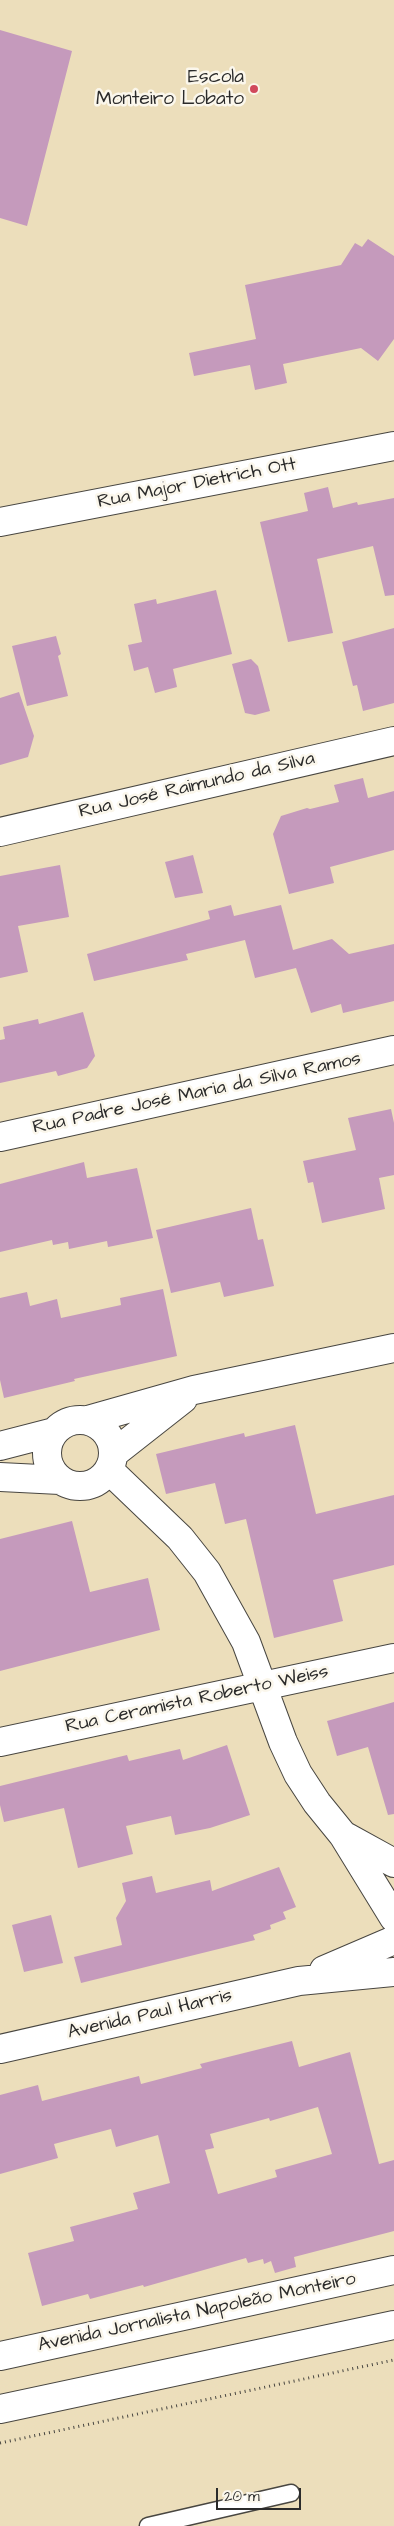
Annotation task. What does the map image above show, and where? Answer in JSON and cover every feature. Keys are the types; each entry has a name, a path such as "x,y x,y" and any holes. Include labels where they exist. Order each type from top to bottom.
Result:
{"street":[{"name":"Rua Major Dietrich Ott","path":"0,522 394,446"},
{"name":"Rua José Raimundo da Silva","path":"0,832 394,741"},
{"name":"Rua Padre José Maria da Silva Ramos","path":"0,1137 394,1050"},
{"path":"0,1446 54,1432 69,1422 88,1420 194,1390 394,1348"},
{"path":"87,1486 104,1477 111,1462 194,1390"},
{"path":"88,1420 104,1429 109,1437 111,1462 167,1526 194,1553 218,1590 246,1642 298,1774 317,1803 343,1835 394,1918"},
{"path":"54,1432 49,1441 47,1452 53,1472 60,1480"},
{"path":"0,1477 60,1480 78,1486 87,1486 167,1526"},
{"name":"Rua Ceramista Roberto Weiss","path":"0,1742 394,1658"},
{"path":"343,1835 394,1862"},
{"name":"Avenida Paul Harris","path":"300,1981 394,1940"},
{"name":"Avenida Paul Harris","path":"0,2049 300,1981 394,1972"},
{"name":"Avenida Jornalista Napoleão Monteiro","path":"0,2356 394,2270"},
{"path":"0,2409 394,2325"}],"lane":[{"path":"148,2526 291,2493"}],"path":[{"path":"0,2443 394,2360"}],"building":[{"path":"0,30 72,51 27,226 0,218"},
{"path":"368,239 394,256 394,339 378,361 361,348 283,364 287,383 255,390 250,365 194,376 189,353 256,339 245,285 341,265 355,243 362,247"},
{"path":"328,487 333,508 357,502 358,505 394,498 394,595 385,596 373,546 317,559 333,633 288,642 260,522 308,511 304,493"},
{"path":"216,590 232,654 173,669 177,687 155,693 148,667 134,671 128,645 142,642 134,604 156,599 157,604"},
{"path":"394,628 394,703 363,711 357,685 353,686 342,642"},
{"path":"56,636 61,654 58,656 68,696 27,706 12,646"},
{"path":"251,659 258,666 270,711 255,715 245,713 232,664"},
{"path":"19,692 34,736 28,757 0,765 0,698"},
{"path":"363,778 368,798 394,791 394,850 330,867 334,883 289,894 273,834 281,816 307,808 310,809 339,802 334,785"},
{"path":"193,855 203,893 175,898 165,862"},
{"path":"60,865 69,917 18,926 28,972 0,978 0,876"},
{"path":"231,905 234,916 281,905 293,950 332,939 349,954 394,944 394,1001 343,1013 341,1004 311,1013 296,968 255,978 245,940 186,954 188,960 94,981 87,954 210,919 208,911"},
{"path":"83,1012 95,1056 87,1068 58,1076 56,1071 0,1083 0,1040 5,1039 3,1027 38,1019 39,1024"},
{"path":"391,1109 394,1123 394,1175 379,1178 385,1209 322,1223 313,1182 308,1183 303,1161 356,1150 348,1118"},
{"path":"84,1162 87,1178 137,1168 153,1238 108,1247 107,1241 69,1249 68,1242 53,1245 52,1240 0,1252 0,1184"},
{"path":"251,1208 258,1240 263,1239 274,1286 224,1297 220,1282 171,1293 156,1230"},
{"path":"163,1289 177,1356 74,1379 75,1381 4,1398 0,1380 0,1298 27,1292 30,1306 57,1299 61,1318 121,1305 120,1298"},
{"path":"295,1425 316,1514 394,1495 394,1565 333,1580 343,1621 274,1638 246,1519 225,1524 215,1483 166,1494 156,1454 244,1433 245,1437"},
{"path":"72,1521 90,1592 148,1578 160,1630 0,1671 0,1539"},
{"path":"394,1702 394,1814 388,1815 368,1747 337,1756 327,1721"},
{"path":"227,1745 250,1815 210,1828 175,1835 171,1816 126,1826 133,1854 78,1868 64,1808 4,1822 0,1805 0,1786 127,1755 129,1761 180,1749 183,1760"},
{"path":"279,1867 296,1907 283,1912 286,1919 270,1925 271,1929 253,1935 255,1940 81,1983 74,1957 122,1945 116,1918 126,1901 122,1883 152,1876 156,1893 210,1880 212,1891"},
{"path":"51,1915 63,1963 24,1972 12,1925"},
{"path":"292,2041 299,2067 350,2052 379,2164 394,2160 394,2231 294,2257 296,2267 275,2273 271,2261 264,2264 263,2259 248,2263 246,2258 144,2287 143,2285 90,2299 88,2294 42,2306 28,2253 74,2241 70,2227 138,2209 133,2193 170,2183 158,2135 116,2147 111,2129 54,2144 58,2158 0,2174 0,2095 38,2085 42,2101 139,2076 141,2084 202,2068 200,2064","holes":["318,2107 332,2154 275,2170 277,2177 218,2194 205,2150 214,2148 210,2134 269,2118 270,2121"]}],"place":[{"name":"Escola Monteiro Lobato","path":"254,89"}]}
